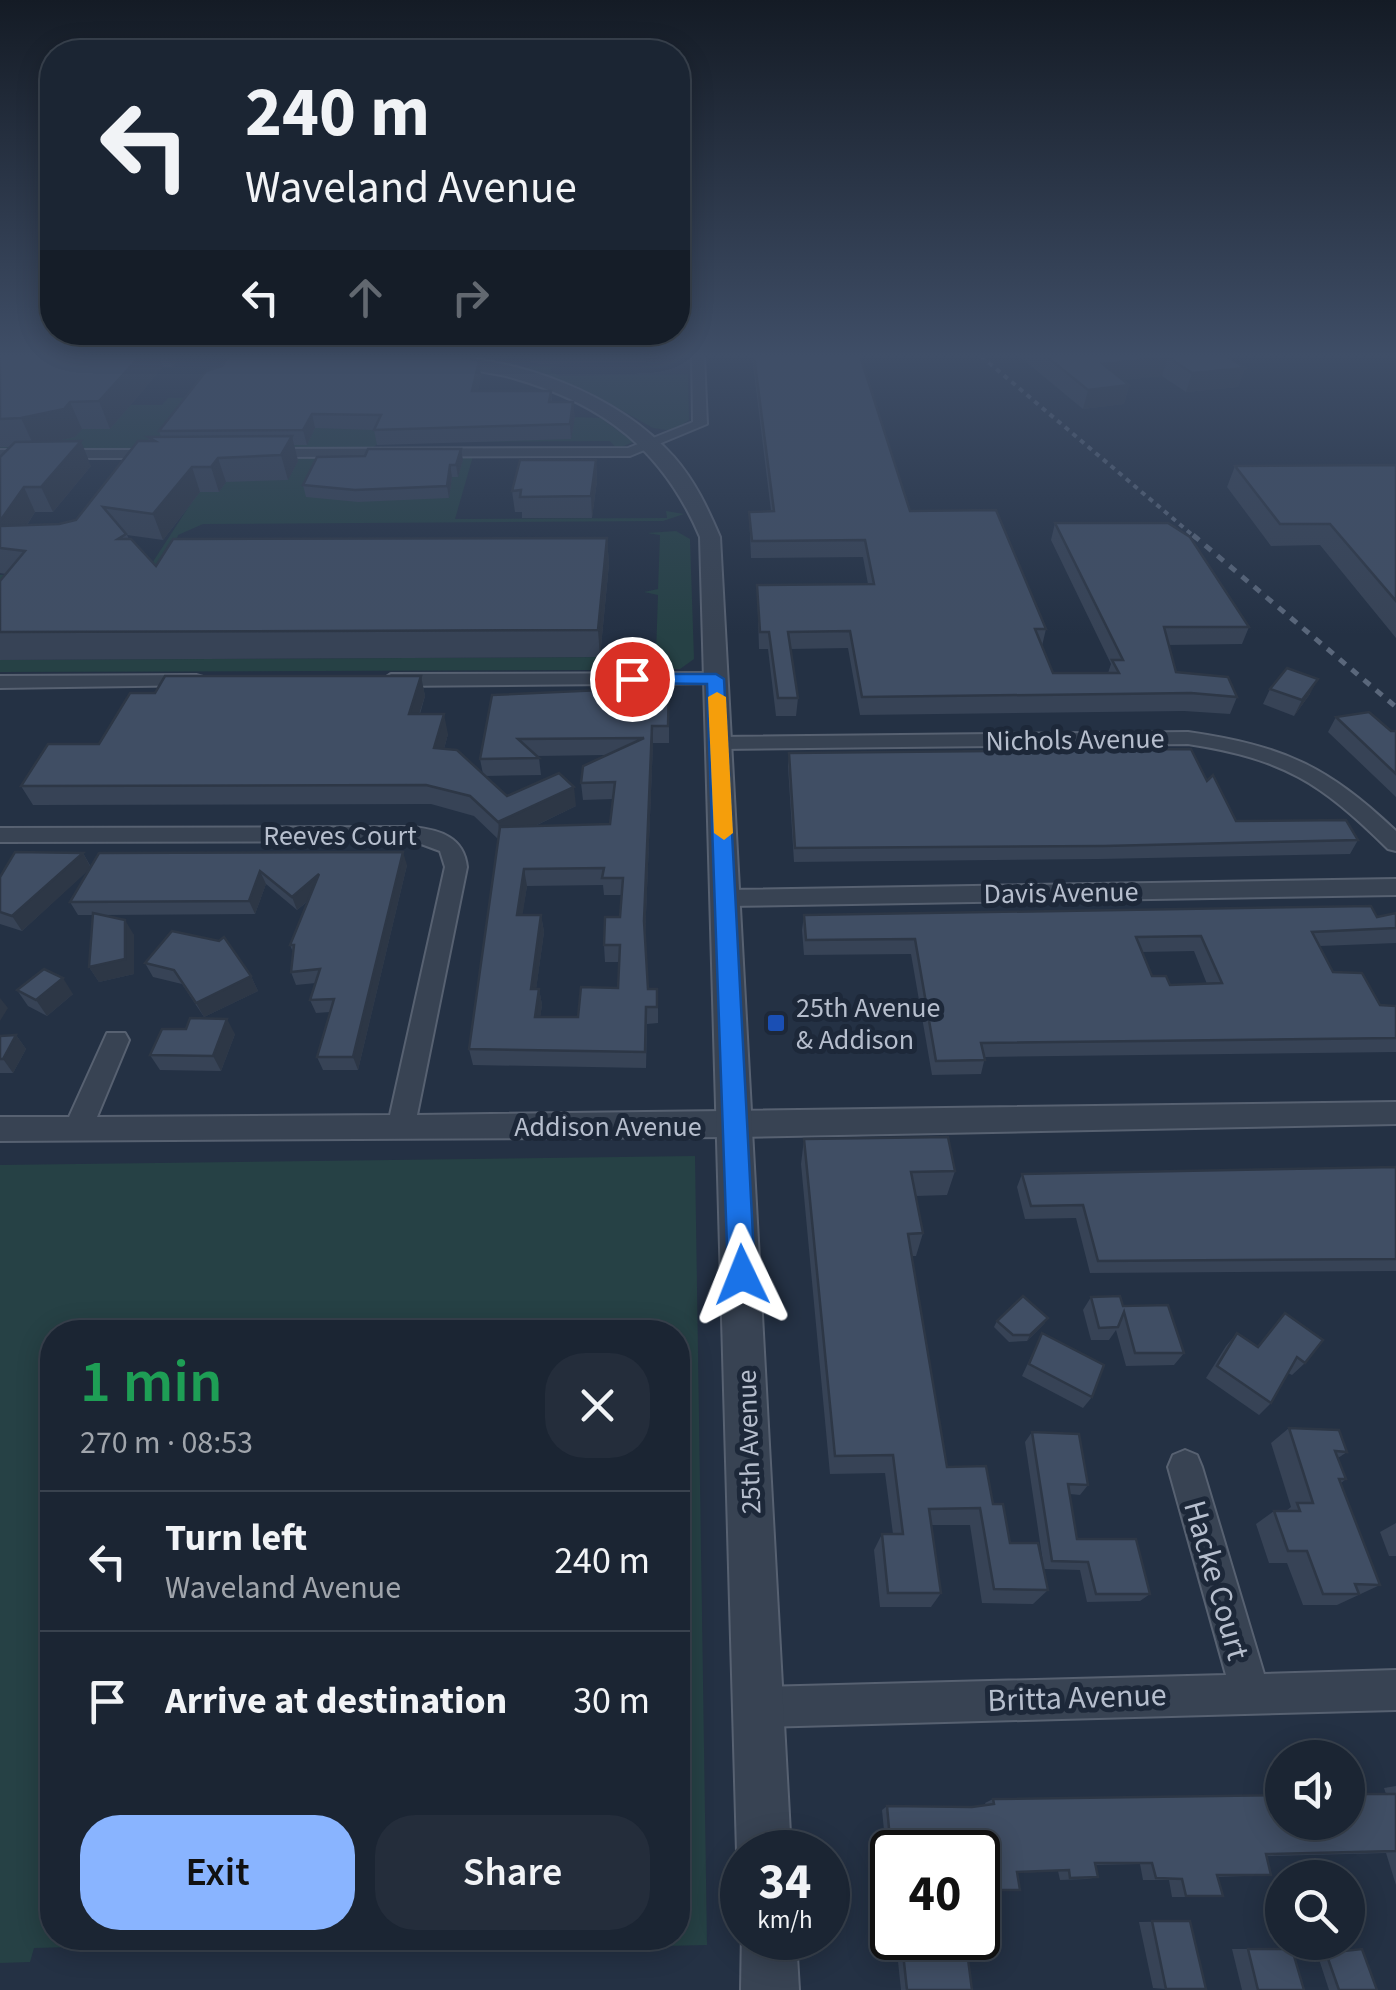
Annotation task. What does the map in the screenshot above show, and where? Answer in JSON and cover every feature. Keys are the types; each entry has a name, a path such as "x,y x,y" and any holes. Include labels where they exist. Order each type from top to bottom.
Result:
{"street":[{"path":"244,453 634,449"},
{"name":"25th Avenue","path":"657,449 700,505 710,537 763,1830"},
{"path":"0,454 182,454"},
{"path":"114,473 129,454"},
{"path":"378,680 716,679"},
{"path":"0,682 223,681"},
{"name":"Nichols Avenue","path":"720,743 1188,738 1228,743 1272,752 1328,782 1396,844"},
{"name":"Reeves Court","path":"0,835 413,834 448,844 456,855 456,867 401,1127"},
{"name":"Davis Avenue","path":"726,898 1396,887"},
{"path":"78,1129 116,1040"},
{"name":"Addison Avenue","path":"0,1129 736,1126 1396,1112"},
{"name":"Hacke Court","path":"1185,1467 1250,1692"},
{"name":"Britta Avenue","path":"758,1706 1396,1690"},
{"path":"769,1960 770,1990"}],"green space":[{"path":"473,456 455,519 667,518 666,511 684,514 663,521 203,524 178,535 174,548 191,555 219,555 214,564 183,566 168,591 27,591 0,626 0,615 18,592 6,591 13,581 0,580 0,575 145,574 221,457"},
{"path":"676,531 690,539 694,659 680,669 650,669 642,657 656,654 658,595 644,592 658,589 660,535 647,533"},
{"path":"623,657 618,667 604,670 0,672 0,660"},
{"path":"695,1156 707,1945 690,1945 690,1320 40,1320 40,1948 34,1948 30,1962 0,1963 0,1165"}],"building":[{"path":"8,449 74,449 41,487 24,487 0,521 0,457"},
{"path":"132,449 285,449 281,455 218,458 211,467 192,467 153,514 103,507 126,534 118,539 131,539 156,566 173,539 607,538 598,630 0,632 0,581 25,551 0,548 0,526 76,520"},
{"path":"368,449 461,449 456,465 450,465 447,486 355,490 303,485 317,457 365,456"},
{"path":"766,449 890,449 910,511 996,510 1046,629 1035,629 1053,673 1119,673 1112,660 1123,660 1055,523 1168,523 1190,537 1249,627 1164,627 1176,672 1228,677 1237,697 1191,693 862,697 850,631 788,632 798,698 778,698 769,632 760,632 757,585 874,584 865,540 752,541 749,512 774,511"},
{"path":"520,460 596,460 591,496 520,497 521,490 512,491"},
{"path":"1396,465 1396,601 1330,524 1280,524 1235,466"},
{"path":"1287,668 1318,679 1302,700 1270,689"},
{"path":"165,676 421,676 409,714 444,714 434,748 457,750 507,796 559,773 574,787 498,822 470,796 426,785 21,786 48,744 99,744 130,693 155,693"},
{"path":"669,687 668,726 652,726 644,921 648,989 657,989 657,1007 646,1007 645,1052 469,1049 500,827 610,824 615,782 581,783 583,766 644,738 518,739 539,758 480,759 492,695","holes":["604,868 602,878 623,878 620,917 605,917 604,945 620,945 618,988 581,987 578,1017 535,1017 539,989 531,989 541,915 517,915 524,869"]},
{"path":"1369,712 1396,731 1396,774 1336,717"},
{"path":"1191,749 1207,781 1213,775 1236,821 1346,820 1358,840 795,848 789,753"},
{"path":"15,852 83,853 12,916 0,912 0,877"},
{"path":"403,852 353,1057 317,1057 334,999 310,1000 320,969 291,972 294,945 290,945 319,874 292,897 260,871 249,901 70,902 99,853"},
{"path":"1371,906 1377,917 1396,913 1396,928 1312,932 1333,972 1362,973 1380,1005 1396,1006 1396,1038 981,1043 985,1060 936,1061 915,939 806,940 804,915","holes":["1201,936 1222,983 1170,985 1166,976 1152,976 1136,937"]},
{"path":"93,913 125,920 125,959 89,967"},
{"path":"172,931 219,941 224,937 251,976 196,1003 174,970 145,963"},
{"path":"44,969 63,978 36,1000 17,990"},
{"path":"190,1018 227,1019 213,1056 150,1055 162,1029 186,1029"},
{"path":"16,1035 3,1059 0,1059 0,1036"},
{"path":"948,1137 955,1171 911,1172 923,1233 908,1234 947,1467 986,1466 993,1504 1003,1504 1010,1543 1038,1543 1048,1590 994,1589 980,1508 929,1509 941,1593 888,1593 882,1534 903,1534 893,1455 835,1456 804,1139"},
{"path":"1396,1167 1396,1259 1098,1261 1083,1205 1031,1206 1022,1174"},
{"path":"1023,1296 1048,1318 1030,1335 1013,1335 997,1321"},
{"path":"1120,1296 1123,1306 1168,1305 1184,1353 1135,1353 1124,1312 1118,1327 1099,1328 1091,1297"},
{"path":"1285,1313 1323,1340 1305,1363 1297,1357 1271,1403 1217,1366 1237,1333 1258,1347"},
{"path":"1042,1333 1104,1365 1092,1397 1029,1364"},
{"path":"1289,1428 1339,1430 1347,1452 1335,1451 1346,1479 1339,1479 1380,1585 1355,1584 1359,1594 1323,1594 1307,1551 1288,1551 1274,1511 1300,1511 1297,1503 1313,1503"},
{"path":"1032,1432 1079,1434 1088,1485 1068,1484 1077,1539 1136,1539 1150,1594 1096,1594 1088,1562 1052,1561"},
{"path":"1365,1794 1396,1794 1396,1851 1266,1854 1265,1875 1217,1875 1223,1896 1186,1896 1182,1879 1156,1878 1152,1863 1095,1863 1098,1877 1070,1878 1069,1870 1017,1872 1020,1890 1000,1890 1000,1830 889,1830 887,1806 972,1807 994,1804 993,1799 1265,1795 1265,1840 1365,1840"},
{"path":"1152,1921 1190,1921 1206,1989 1166,1989"},
{"path":"1248,1949 1265,1949 1265,1960 1295,1960 1304,1990 1258,1990"},
{"path":"1365,1957 1377,1990 1339,1990 1328,1960"},
{"path":"904,1960 968,1960 972,1990 907,1990"}],"railway":[{"path":"1091,449 1196,538"},
{"path":"1193,535 1396,707"}],"slow traffic":[{"path":"717,697 724,833"}],"place":[{"name":"25th Avenue & Addison","path":"776,1023"}],"route":[{"path":"632,679 716,679 742,1275"}]}
